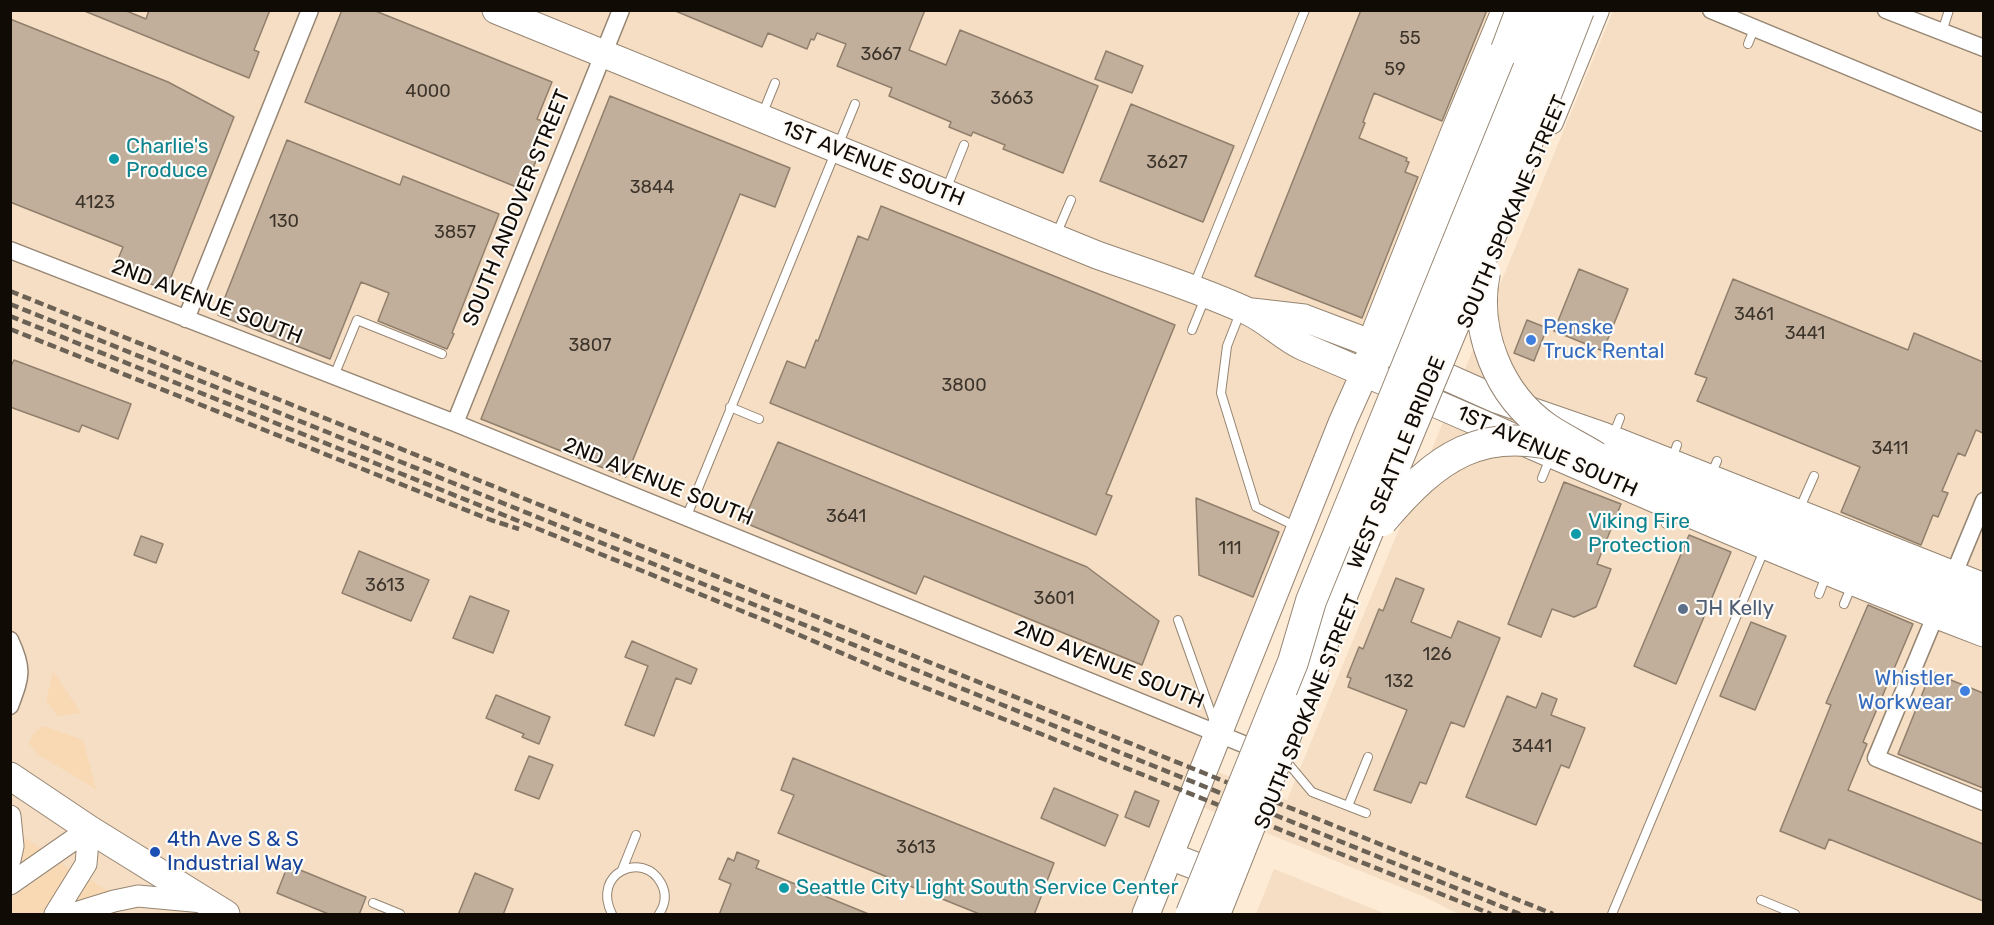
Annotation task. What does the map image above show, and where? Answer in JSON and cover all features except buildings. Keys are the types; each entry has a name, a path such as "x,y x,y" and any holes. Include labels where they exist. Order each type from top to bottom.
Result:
{"highway":[{"path":"1378,347 1474,131 1521,10"},
{"name":"WEST SEATTLE BRIDGE","path":"1191,915 1293,662 1311,601 1552,10"},
{"name":"WEST SEATTLE BRIDGE","path":"1215,915 1364,541 1494,228 1579,10"},
{"path":"1494,228 1480,293 1488,348 1502,378 1515,397 1548,429 1609,438 1743,497 1942,593 1951,603 1983,616"},
{"path":"1364,541 1427,473 1446,459 1472,447 1504,441 1533,441 1557,445 1609,438"},
{"path":"1942,593 1955,593 1983,605"},
{"path":"1155,914 1207,838 1280,656 1311,601"}],"main road":[{"name":"1ST AVENUE SOUTH","path":"496,10 1097,255 1246,310 1292,342 1434,402 1546,466 1670,515 1767,545 1824,582 1849,593 1942,593 1983,588"},
{"name":"SOUTH SPOKANE STREET","path":"1225,915 1434,402 1578,67 1597,10"},
{"path":"1155,914 1170,856 1343,422 1378,347 1499,21 1578,67"},
{"name":"1ST AVENUE SOUTH","path":"1246,310 1304,318 1378,347 1496,399 1609,438 1674,454 1713,470 1743,497 1798,513 1942,593 1983,633"},
{"path":"10,776 89,829 216,908"},
{"path":"1170,856 1238,882"}],"street":[{"path":"186,319 310,10"},
{"name":"SOUTH ANDOVER STREET","path":"455,423 621,10"},
{"path":"1711,10 1751,36 1983,123"},
{"path":"1886,10 1983,48"},
{"name":"2ND AVENUE SOUTH","path":"10,250 455,423 1287,762"},
{"path":"1983,501 1942,593 1876,759 1983,802"},
{"path":"10,640 21,668 20,680 10,706"},
{"path":"10,816 13,846 10,860"},
{"path":"10,884 89,829"},
{"path":"55,915 86,864 89,829"},
{"path":"72,915 114,901 138,896 216,908"}],"lane":[{"path":"1192,330 1199,291 1305,10"},
{"path":"1942,32 1949,10"},
{"path":"760,118 775,83"},
{"path":"686,518 855,104"},
{"path":"945,193 964,145"},
{"path":"1055,238 1071,200"},
{"path":"1246,310 1227,346 1221,393 1256,507 1300,529"},
{"path":"334,376 357,320 442,354"},
{"path":"730,407 759,419"},
{"path":"1798,513 1814,476"},
{"path":"1612,915 1767,545"},
{"path":"1178,620 1219,733"},
{"path":"1348,806 1368,757"},
{"path":"1287,762 1312,792 1366,813"},
{"path":"612,915 605,910 607,889 610,882 622,870 636,835"},
{"path":"622,870 632,867 642,868 659,879 664,888 665,898 658,915"},
{"path":"1761,900 1795,915"},
{"path":"372,903 400,915"}],"shaded area":[{"path":"10,11 1505,11 1196,763 1287,800 1613,11 1983,11 1983,914 1458,914 1425,897 1182,799 1135,914 11,914"},
{"path":"53,671 81,713 58,716 46,701"},
{"path":"44,726 83,740 96,789 37,754 29,743 34,732"},
{"path":"25,838 46,852 17,872"},
{"path":"61,863 71,871 55,902 42,914 11,914 10,899"},
{"path":"1274,869 1386,914 1256,914"},
{"path":"87,878 108,891 68,908"}],"railway":[{"path":"10,291 1553,914"},
{"path":"10,304 1520,914"},
{"path":"10,316 769,622 881,670 1491,914"},
{"path":"10,329 491,520 519,529"}],"place":[{"name":"Charlie's Produce","path":"114,159"},
{"name":"Penske Truck Rental","path":"1531,340"},
{"name":"Viking Fire Protection","path":"1576,534"},
{"name":"JH Kelly","path":"1683,609"},
{"name":"Whistler Workwear","path":"1965,691"},
{"name":"4th Ave S & S Industrial Way","path":"155,852"},
{"name":"Seattle City Light South Service Center","path":"784,888"}]}
